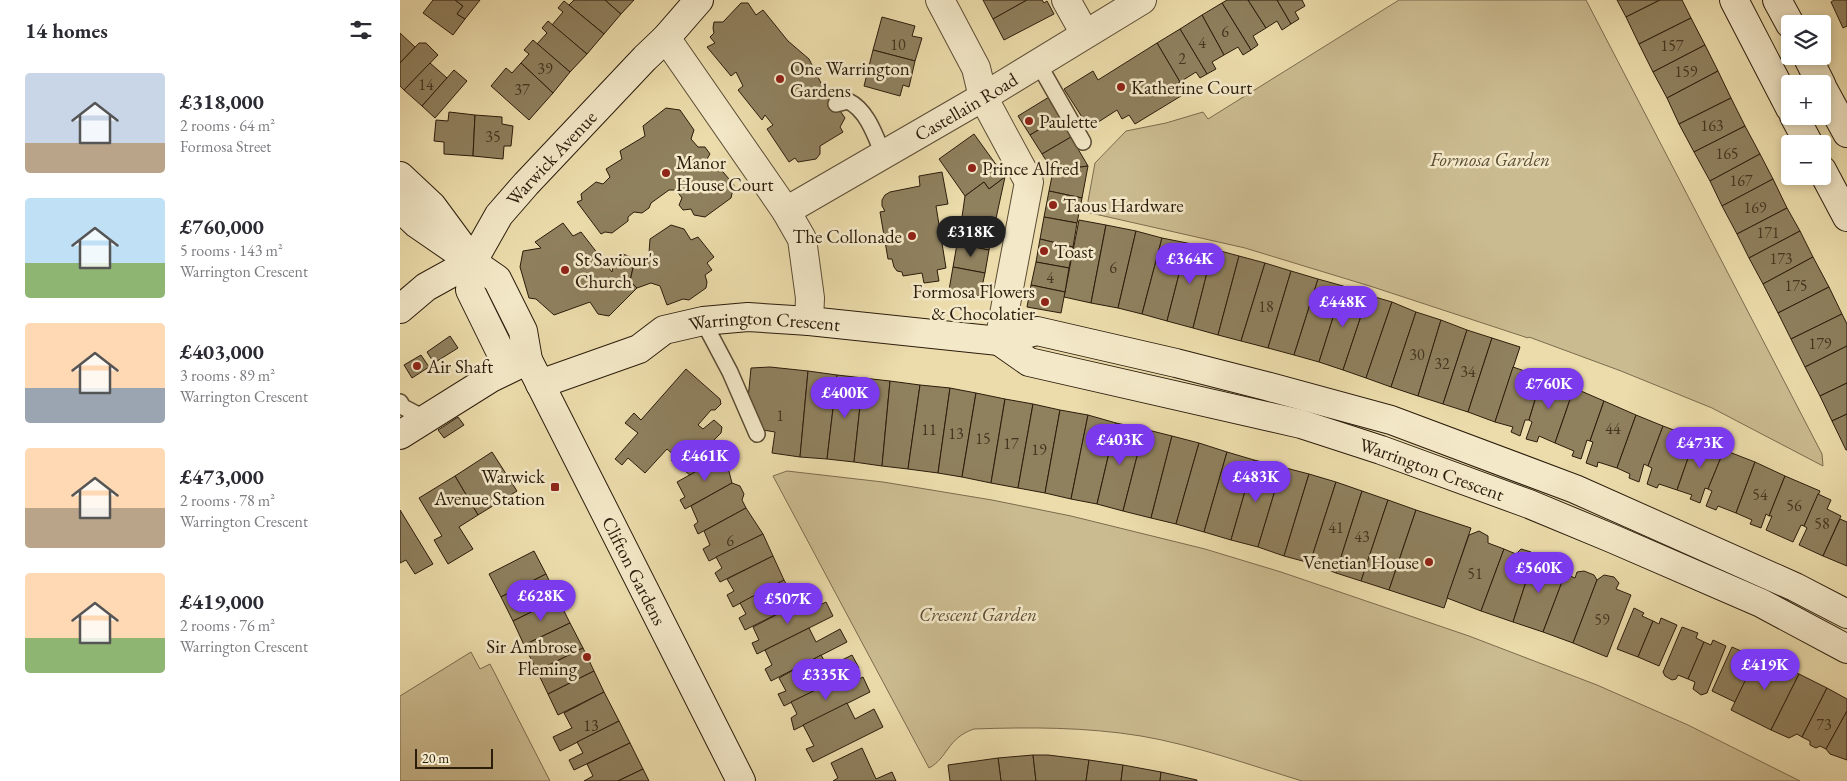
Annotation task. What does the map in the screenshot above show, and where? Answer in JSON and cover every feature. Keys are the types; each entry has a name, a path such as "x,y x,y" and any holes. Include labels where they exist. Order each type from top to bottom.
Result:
{"street":[{"name":"Warwick Avenue","path":"473,261 499,215 638,65 666,38 699,0"},
{"path":"940,0 976,68 983,96 1029,182 999,341"},
{"path":"1066,0 1086,34"},
{"name":"Castellain Road","path":"786,211 983,96 1142,0"},
{"path":"1734,0 1781,91"},
{"path":"1777,0 1785,15"},
{"path":"666,38 786,211 802,238 810,298 809,321"},
{"path":"1831,102 1847,133"},
{"path":"400,176 432,206 473,261"},
{"path":"1830,185 1847,218"},
{"path":"400,208 417,224 473,261"},
{"path":"400,310 426,287 473,261"},
{"name":"Clifton Gardens","path":"473,261 497,279 523,331 528,360 741,781"},
{"name":"Warrington Crescent","path":"540,384 639,349 664,330 703,321 748,317 809,321 999,341 1037,331 1221,374 1391,420 1548,478 1770,576 1847,614"},
{"name":"Warrington Crescent","path":"999,341 1029,362 1301,424 1381,450 1536,507 1761,602 1847,649"},
{"path":"400,435 491,378 528,360"}],"lane":[{"path":"1038,63 1083,142"},
{"path":"836,104 848,101 856,105 868,120 883,154"},
{"path":"703,321 730,372 757,434"},
{"path":"400,402 403,407 426,419"},
{"path":"1536,507 1548,478"}],"green space":[{"name":"Formosa Garden","path":"1399,0 1586,0 1822,454 1823,466 1712,408 1621,371 1529,337 1245,248 1086,212 1095,163 1126,131 1166,123 1203,112 1208,119"},
{"name":"Crescent Garden","path":"787,471 883,482 992,500 1071,516 1205,549 1281,572 1469,636 1597,685 1688,725 1800,781 1302,781 1222,756 1141,736 1078,729 1037,728 974,729 958,737 940,759 929,768 773,476"},
{"path":"471,652 480,669 490,664 550,781 400,781 400,696"}],"building":[{"path":"433,0 455,0 463,6 457,14 465,19 453,35 423,13"},
{"path":"455,0 480,0 465,19 457,14 463,6"},
{"path":"574,0 605,0 621,14 604,34 569,5"},
{"path":"605,0 634,0 621,14"},
{"path":"983,0 1027,0 993,19"},
{"path":"1027,0 1042,0 1044,3 1047,1 1054,14 1004,40 993,19"},
{"path":"1227,0 1248,0 1266,28 1253,36 1258,45 1251,50 1222,3"},
{"path":"1248,0 1277,0 1291,24 1282,30 1277,21 1266,28"},
{"path":"1277,0 1302,0 1305,6 1295,12 1299,19 1291,24"},
{"path":"1617,0 1660,0 1626,17"},
{"path":"1660,0 1682,0 1691,18 1639,44 1626,17"},
{"path":"1834,0 1847,0 1847,26 1843,28 1831,2"},
{"path":"564,1 604,34 587,54 552,25 563,12 558,8"},
{"name":"One Warrington Gardens","path":"741,3 748,3 756,15 763,10 788,41 809,59 821,83 845,118 840,127 843,132 820,146 820,154 816,159 798,162 795,158 789,162 767,129 773,125 765,115 762,120 738,90 743,86 736,72 731,76 707,47 715,43 710,37 714,33 714,22 723,22"},
{"path":"1222,3 1251,50 1243,55 1238,47 1224,55 1202,15"},
{"path":"1202,15 1224,55 1212,62 1216,69 1207,74 1180,29"},
{"path":"882,17 915,26 912,36 922,38 915,61 873,50"},
{"path":"1691,18 1705,45 1653,72 1639,44"},
{"path":"548,21 587,54 570,72 537,44 547,33 542,28"},
{"path":"1180,29 1207,74 1200,78 1196,72 1180,82 1157,43"},
{"path":"400,33 415,47 400,63"},
{"path":"533,40 570,72 553,93 521,63 529,54 524,50"},
{"path":"419,43 426,43 438,55 404,90 400,86 400,63"},
{"name":"Katherine Court","path":"1157,43 1180,82 1174,86 1181,96 1135,124 1129,115 1122,119 1117,110 1089,128 1064,89 1093,71 1098,80"},
{"path":"1705,45 1718,71 1667,98 1653,72"},
{"path":"873,50 915,61 909,87 903,85 900,96 864,86"},
{"path":"430,63 447,78 422,106 404,90"},
{"path":"521,63 553,93 529,120 491,86 506,68 512,73"},
{"path":"454,70 467,81 435,118 422,106"},
{"path":"1718,71 1731,98 1679,124 1667,98"},
{"path":"1049,97 1060,117 1030,135 1018,116"},
{"path":"1731,98 1745,126 1694,152 1679,124"},
{"name":"Manor House Court","path":"666,108 680,110 694,130 691,139 698,147 705,147 710,154 707,159 711,165 718,166 734,185 731,198 705,217 694,215 691,209 683,210 679,205 682,198 676,190 669,190 651,203 649,208 642,213 634,212 628,217 628,221 612,233 605,232 601,234 577,202 582,200 581,194 596,182 603,184 610,177 606,169 622,159 620,151 645,136 643,126"},
{"path":"449,112 475,115 473,156 444,154 444,142 434,141 436,120 448,121"},
{"path":"475,115 502,117 502,124 513,126 511,146 504,146 503,159 473,156"},
{"path":"1060,117 1071,137 1042,154 1030,135"},
{"path":"1745,126 1760,154 1710,181 1694,152"},
{"name":"Prince Alfred","path":"974,134 1005,177 989,189 984,182 965,196 939,159"},
{"path":"1071,137 1088,166 1053,171 1042,154"},
{"path":"1760,154 1773,179 1722,206 1710,181"},
{"path":"1088,166 1082,198 1049,191 1053,171"},
{"name":"The Collonade","path":"942,172 948,204 936,206 946,268 937,270 939,281 924,283 922,273 903,276 902,272 897,271 894,267 892,259 888,259 880,212 885,211 882,206 882,200 885,195 890,192 920,186 919,176"},
{"path":"1005,177 995,223 962,217 965,196 984,182 989,189"},
{"path":"1773,179 1787,208 1737,234 1722,206"},
{"path":"1049,191 1082,198 1077,223 1044,217"},
{"path":"1787,208 1800,231 1749,258 1737,234"},
{"path":"962,217 995,223 989,250 957,244"},
{"path":"1044,217 1077,223 1073,247 1040,239"},
{"path":"1079,220 1106,225 1091,303 1064,297"},
{"name":"St Saviour's Church","path":"563,223 573,236 581,232 612,272 615,259 623,254 635,259 630,281 637,288 609,316 598,314 590,302 554,315 536,299 529,298 520,267 523,251 541,248 535,242"},
{"name":"Manor House Court","path":"671,225 684,229 691,240 698,237 714,257 707,263 712,270 705,275 706,288 689,300 683,299 667,305 660,286 651,283 637,288 630,281 633,268 652,257 649,253 650,239"},
{"path":"1106,225 1136,231 1118,308 1091,303"},
{"path":"1136,231 1162,238 1142,314 1118,308"},
{"path":"1800,231 1813,257 1763,284 1749,258"},
{"path":"1162,238 1187,243 1167,321 1142,314"},
{"path":"1040,239 1073,247 1069,268 1036,262"},
{"path":"1187,243 1213,249 1193,328 1167,321"},
{"path":"957,244 989,250 985,273 953,267"},
{"path":"1213,249 1239,256 1218,335 1193,328"},
{"path":"1239,256 1265,263 1241,341 1218,335"},
{"path":"1813,257 1829,287 1778,313 1763,284"},
{"path":"1036,262 1069,268 1065,292 1031,285"},
{"path":"1265,263 1291,271 1268,348 1241,341"},
{"path":"953,267 985,273 980,296 949,290"},
{"path":"1291,271 1318,279 1294,355 1268,348"},
{"path":"1318,279 1343,286 1319,362 1294,355"},
{"name":"Formosa Flowers & Chocolatier","path":"1031,285 1065,292 1061,313 1027,307"},
{"path":"1343,286 1368,295 1343,370 1319,362"},
{"path":"1829,287 1842,314 1791,339 1778,313"},
{"path":"1368,295 1392,302 1366,378 1343,370"},
{"path":"1392,302 1416,312 1391,387 1366,378"},
{"path":"1416,312 1441,320 1418,396 1391,387"},
{"path":"1842,314 1847,324 1847,346 1805,367 1791,339"},
{"path":"1441,320 1467,330 1443,404 1418,396"},
{"path":"1467,330 1492,338 1468,412 1443,404"},
{"path":"450,336 458,348 434,363 427,352"},
{"path":"1492,338 1520,347 1495,422 1468,412"},
{"path":"1847,346 1847,383 1820,396 1805,367"},
{"name":"Air Shaft","path":"421,355 429,367 412,378 404,365"},
{"path":"770,367 808,371 800,457 772,453 775,432 763,430 748,399 751,368"},
{"path":"1513,367 1542,377 1529,420 1525,420 1520,436 1511,432 1513,427 1495,422"},
{"path":"686,369 720,399 721,404 715,410 711,410 698,425 703,429 714,420 722,427 721,433 712,442 720,458 690,475 671,460 675,456 667,449 645,473 628,458 622,465 615,459 638,433 625,423 634,413 641,420"},
{"path":"808,371 837,375 827,459 800,457"},
{"path":"837,375 863,378 854,462 827,459"},
{"path":"1542,377 1574,388 1555,443 1539,436 1537,442 1526,439 1532,422 1529,420"},
{"path":"863,378 890,381 882,466 854,462"},
{"path":"890,381 920,385 908,469 882,466"},
{"path":"1847,383 1847,414 1832,421 1820,396"},
{"path":"920,385 950,388 938,473 908,469"},
{"path":"950,388 976,393 962,477 938,473"},
{"path":"1574,388 1604,401 1590,441 1587,440 1581,459 1572,456 1574,451 1555,443"},
{"path":"976,393 1005,399 991,483 962,477"},
{"path":"1005,399 1033,404 1018,488 991,483"},
{"path":"1604,401 1636,415 1617,468 1598,462 1597,467 1586,463 1593,442 1590,441"},
{"path":"1033,404 1060,410 1045,493 1018,488"},
{"path":"1060,410 1088,415 1071,499 1045,493"},
{"path":"1847,414 1847,450 1846,450 1832,421"},
{"path":"1088,415 1116,423 1097,504 1071,499"},
{"path":"1636,415 1663,426 1648,466 1644,464 1639,482 1629,478 1630,474 1617,468"},
{"path":"458,417 464,425 444,438 438,430"},
{"path":"1116,423 1144,429 1123,511 1097,504"},
{"path":"1663,426 1695,438 1677,490 1659,484 1657,488 1647,484 1652,468 1648,466"},
{"path":"1144,429 1172,436 1151,518 1123,511"},
{"path":"1172,436 1199,443 1176,524 1151,518"},
{"path":"1695,438 1724,450 1708,489 1705,488 1700,503 1690,499 1692,495 1677,490"},
{"path":"1199,443 1227,452 1204,532 1176,524"},
{"path":"1724,450 1755,462 1736,513 1718,506 1716,510 1706,506 1712,491 1708,489"},
{"path":"492,452 517,491 478,515 455,476"},
{"path":"1227,452 1254,460 1231,540 1204,532"},
{"path":"720,458 726,460 732,483 685,509 680,500 685,497 677,482"},
{"path":"1254,460 1282,467 1258,547 1231,540"},
{"path":"1755,462 1785,476 1769,516 1766,514 1761,528 1750,524 1752,520 1736,513"},
{"path":"1282,467 1309,474 1284,556 1258,547"},
{"path":"1309,474 1336,482 1310,563 1284,556"},
{"path":"455,476 478,515 459,527 473,549 448,564 434,540 442,536 419,498"},
{"path":"1785,476 1820,491 1804,526 1801,525 1793,542 1766,530 1772,516 1769,516"},
{"path":"1336,482 1362,491 1336,573 1310,563"},
{"path":"732,483 740,486 744,494 742,500 746,508 698,534 694,525 698,522 691,506"},
{"path":"1362,491 1388,500 1361,581 1336,573"},
{"path":"1818,494 1831,500 1827,509 1841,516 1823,556 1799,545 1807,528 1804,526"},
{"path":"1388,500 1416,510 1389,590 1361,581"},
{"path":"746,508 763,534 709,561 703,549 710,545 704,531"},
{"path":"400,510 433,564 415,574 406,560 400,563"},
{"name":"Venetian House","path":"1416,510 1471,528 1444,608 1389,590"},
{"path":"1840,519 1847,522 1847,566 1823,556"},
{"path":"1479,531 1488,536 1488,543 1504,549 1481,611 1447,598 1469,535"},
{"path":"763,534 773,556 720,582 715,573 722,568 716,557"},
{"path":"1504,549 1516,554 1521,549 1531,552 1533,560 1513,622 1481,611"},
{"path":"534,551 546,574 501,597 489,574"},
{"path":"773,556 784,580 733,607 727,595 734,591 727,579"},
{"path":"1543,557 1551,559 1555,564 1554,569 1565,574 1543,632 1513,622 1533,560"},
{"path":"1584,571 1594,575 1597,580 1573,643 1543,632 1565,574 1575,578 1577,572"},
{"path":"546,574 558,599 513,621 501,597"},
{"path":"1604,575 1614,577 1619,583 1616,589 1631,595 1607,657 1573,643 1597,580"},
{"path":"784,580 797,604 745,630 739,618 746,614 740,603"},
{"path":"558,599 570,623 524,645 513,621"},
{"path":"826,602 833,616 757,654 752,643 759,640 753,627 797,604 802,614"},
{"path":"1634,608 1644,613 1642,616 1653,621 1638,657 1617,649"},
{"path":"1661,618 1677,625 1659,666 1638,657 1653,621 1659,624"},
{"path":"570,623 583,648 537,671 524,645"},
{"path":"1682,627 1698,633 1696,638 1704,642 1688,679 1678,675 1676,679 1672,680 1665,676 1663,672"},
{"path":"809,628 816,642 840,629 847,642 771,681 765,669 772,665 765,650"},
{"path":"1713,640 1726,646 1707,693 1701,695 1693,689 1695,682 1688,679 1704,642 1711,645"},
{"path":"1732,647 1750,655 1747,662 1753,665 1735,702 1712,691"},
{"path":"583,648 594,671 548,694 537,671"},
{"path":"1759,652 1799,674 1771,730 1731,710"},
{"path":"821,655 828,667 852,655 859,668 784,706 778,694 786,691 779,678"},
{"path":"594,671 604,692 558,715 548,694"},
{"path":"1799,674 1827,688 1802,737 1797,734 1789,738 1771,730"},
{"path":"863,677 870,692 794,730 791,718 797,714 791,702 834,681 838,689"},
{"path":"1827,688 1847,699 1847,711 1826,749 1810,745 1810,741 1802,737"},
{"path":"604,692 619,721 560,751 553,737 572,728 564,713"},
{"path":"847,703 855,719 874,709 883,727 813,762 806,749 814,746 803,725"},
{"path":"1847,711 1847,760 1830,754 1826,749"},
{"path":"619,721 630,743 574,770 569,760 583,753 577,742"},
{"path":"630,743 643,769 618,781 584,781 593,776 587,764"},
{"path":"862,748 876,779 892,772 896,781 833,781 838,778 831,763"},
{"path":"1033,755 1036,781 1001,781 998,758"},
{"path":"1033,755 1089,760 1086,781 1036,781"},
{"path":"998,758 1001,781 950,781 948,765"},
{"path":"1089,760 1123,765 1121,781 1086,781"},
{"path":"1123,765 1161,772 1160,781 1121,781"},
{"path":"643,769 649,781 618,781"},
{"path":"1161,772 1197,780 1197,781 1160,781"}],"place":[{"name":"One Warrington Gardens","path":"780,79"},
{"name":"Katherine Court","path":"1121,87"},
{"name":"Paulette","path":"1029,121"},
{"name":"Prince Alfred","path":"972,168"},
{"name":"Manor House Court","path":"666,173"},
{"name":"Taous Hardware","path":"1053,205"},
{"name":"The Collonade","path":"912,236"},
{"name":"Toast","path":"1044,251"},
{"name":"St Saviour's Church","path":"565,270"},
{"name":"Formosa Flowers & Chocolatier","path":"1045,302"},
{"name":"Air Shaft","path":"417,366"},
{"name":"Warwick Avenue Station","path":"555,487"},
{"name":"Venetian House","path":"1429,562"},
{"name":"Sir Ambrose Fleming","path":"587,657"}]}
